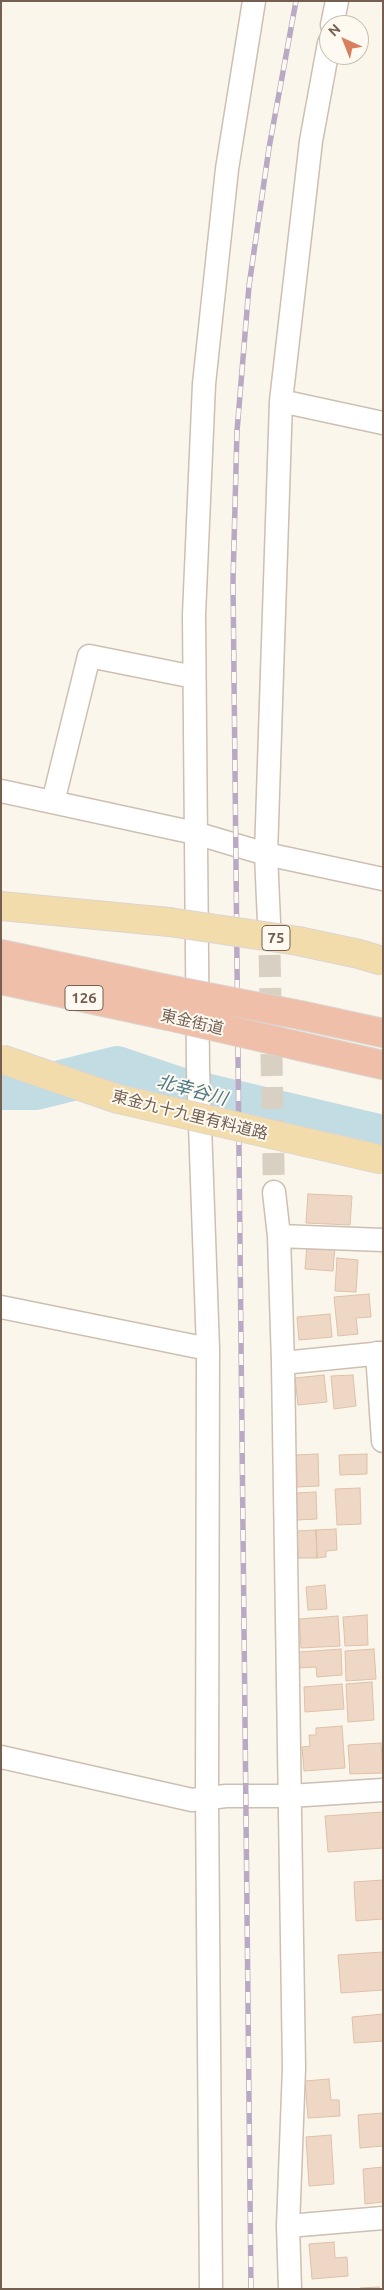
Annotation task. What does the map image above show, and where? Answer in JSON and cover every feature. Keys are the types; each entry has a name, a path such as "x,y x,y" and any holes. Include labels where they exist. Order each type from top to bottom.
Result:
{"highway":[{"name":"東金街道","path":"1,954 383,1033"},
{"name":"東金街道","path":"1,980 383,1065"}],"main road":[{"name":"75","path":"1,906 169,922 298,941 383,961"},
{"name":"東金九十九里有料道路","path":"1,1059 118,1099 383,1160"}],"street":[{"path":"211,2289 207,1798 208,1349 198,1069 194,833 194,614 204,384 227,169 254,1"},
{"path":"334,15 337,1"},
{"path":"269,922 266,854 280,402 311,141 325,65"},
{"path":"280,402 383,423"},
{"path":"52,802 88,656 194,677"},
{"path":"1,791 194,833 266,854 383,879"},
{"path":"274,1192 279,1236 282,1363 294,2068 288,2226 290,2289"},
{"path":"279,1236 383,1240"},
{"path":"1,1306 208,1349"},
{"path":"282,1363 380,1353 383,1442"},
{"path":"1,1757 192,1800 383,1790"},
{"path":"288,2226 383,2218"}],"building":[{"path":"308,1194 352,1196 350,1225 306,1223"},
{"path":"307,1245 335,1246 333,1271 305,1269"},
{"path":"337,1258 358,1260 356,1292 335,1291"},
{"path":"369,1294 371,1317 356,1318 358,1334 338,1336 334,1297"},
{"path":"330,1314 332,1337 299,1340 297,1317"},
{"path":"324,1375 327,1402 298,1405 295,1378"},
{"path":"353,1375 356,1406 334,1409 331,1376"},
{"path":"318,1454 319,1486 297,1487 296,1455"},
{"path":"367,1454 367,1474 340,1475 339,1455"},
{"path":"360,1488 361,1524 337,1525 335,1489"},
{"path":"316,1492 317,1519 297,1520 296,1493"},
{"path":"336,1529 337,1550 326,1551 326,1557 317,1558 316,1530"},
{"path":"316,1530 317,1558 298,1558 297,1531"},
{"path":"325,1585 327,1609 308,1610 306,1587"},
{"path":"367,1615 368,1645 345,1646 343,1617"},
{"path":"338,1616 340,1646 301,1648 299,1619"},
{"path":"341,1649 342,1675 317,1677 316,1667 300,1668 299,1652"},
{"path":"374,1649 376,1679 346,1681 345,1651"},
{"path":"372,1682 374,1720 348,1722 346,1684"},
{"path":"342,1684 344,1709 305,1712 304,1687"},
{"path":"342,1726 345,1768 304,1771 302,1747 310,1746 309,1735 316,1735 316,1728"},
{"path":"381,1743 383,1773 350,1774 348,1745"},
{"path":"383,1812 383,1848 328,1852 325,1816"},
{"path":"383,1880 383,1919 356,1921 354,1882"},
{"path":"383,1952 383,1990 341,1993 338,1955"},
{"path":"383,2014 383,2041 354,2043 352,2017"},
{"path":"329,2079 331,2100 339,2100 340,2116 308,2118 305,2081"},
{"path":"383,2113 383,2146 360,2148 358,2115"},
{"path":"331,2135 334,2184 309,2186 306,2137"},
{"path":"383,2167 383,2202 365,2204 363,2169"},
{"path":"334,2242 335,2258 347,2257 348,2276 312,2279 309,2244"},
{"path":"379,2287 380,2289 360,2289 360,2288"}],"waterway":[{"name":"北幸谷川","path":"1,1088 36,1088 117,1068 179,1089 383,1137"}],"tunnel":[{"path":"269,922 274,1192"}],"railway":[{"path":"251,2289 233,581 237,431 249,286 269,148 296,1"}]}
